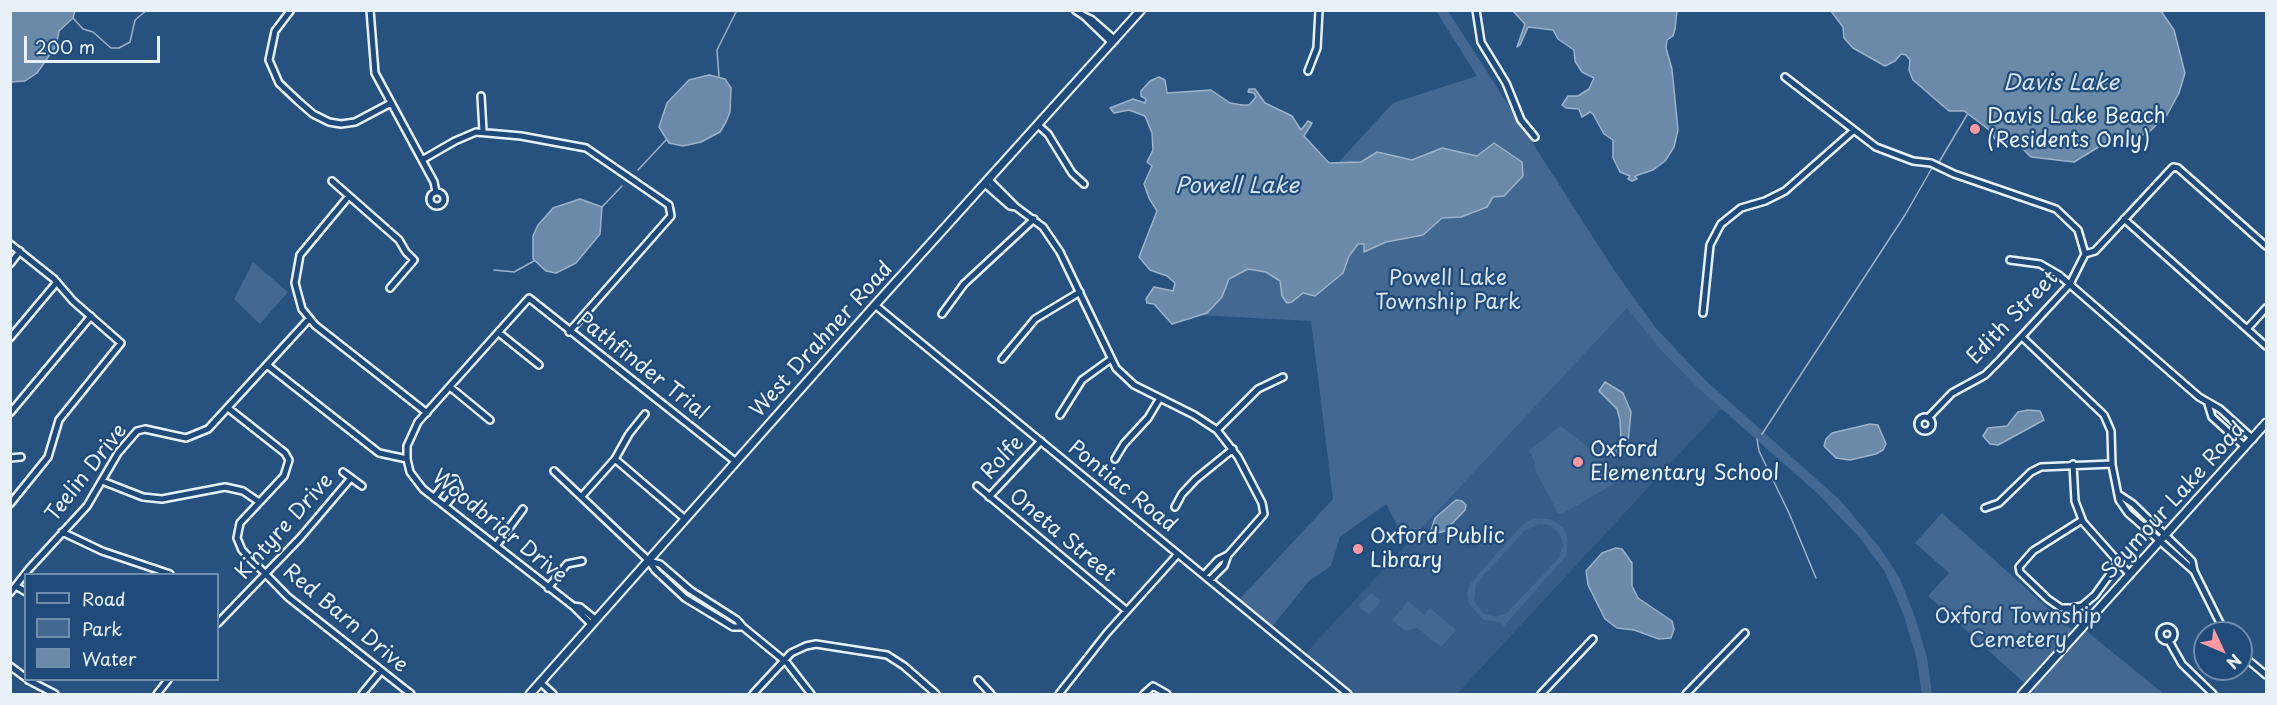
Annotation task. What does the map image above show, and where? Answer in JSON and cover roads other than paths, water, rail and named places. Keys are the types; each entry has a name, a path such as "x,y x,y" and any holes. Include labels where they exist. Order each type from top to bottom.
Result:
{"street":[{"path":"291,10 275,31 269,60 279,83 298,101 313,114 328,122 341,124 355,122 392,103"},
{"path":"370,10 375,73 434,182 436,192"},
{"path":"1075,10 1114,41"},
{"name":"West Drahner Road","path":"530,694 875,305 1141,10"},
{"path":"1308,71 1317,48 1319,10"},
{"path":"1476,10 1481,42 1506,83 1521,120 1534,137"},
{"path":"1785,77 1853,130 1887,152 1913,161 1931,163 1953,174 2056,209 2078,230 2085,254"},
{"path":"481,96 483,131"},
{"path":"1038,125 1048,134 1072,173 1084,184"},
{"path":"1703,313 1710,245 1721,224 1741,208 1765,201 1785,191 1853,130"},
{"path":"422,160 455,141 483,131 586,148 670,208 671,216 569,332"},
{"name":"Edith Street","path":"1928,418 1952,393 1992,369 2070,284 2085,254 2095,251 2170,168 2176,167 2266,246"},
{"path":"332,181 399,240 414,260 390,288"},
{"path":"987,182 1010,206 1016,207 1034,219 1056,245 1111,359 1134,385 1217,430 1233,449 1265,510 1262,518 1228,555 1218,560 1204,575"},
{"path":"349,196 305,246 296,267 297,296 309,320 427,413"},
{"path":"942,314 964,284 1034,219"},
{"path":"2124,219 2266,346"},
{"path":"10,243 57,282 118,339 120,344 59,420 48,457 10,504"},
{"path":"10,264 20,251"},
{"path":"2010,260 2040,264 2050,269 2208,404 2220,409 2253,439"},
{"path":"10,338 57,282"},
{"path":"1002,359 1035,319 1080,292"},
{"name":"Pathfinder Trial","path":"529,298 569,332 736,462"},
{"name":"Woodbriar Drive","path":"529,298 427,413 410,436 407,459 416,482 434,498 593,622"},
{"name":"Pontiac Road","path":"875,305 1348,694"},
{"path":"2247,329 2266,308"},
{"path":"10,413 91,316"},
{"name":"Teelin Drive","path":"27,573 87,506 118,453 137,431 155,431 186,438 208,429 309,320"},
{"path":"499,333 539,365"},
{"path":"2022,337 2104,415 2111,431 2112,464 2119,500 2128,513 2192,561 2194,571 2219,621"},
{"path":"1060,415 1082,380 1111,359"},
{"path":"267,365 379,453 407,459"},
{"path":"1217,430 1258,389 1283,377"},
{"path":"450,387 490,420"},
{"path":"1115,459 1124,444 1148,418 1160,398"},
{"path":"2208,404 2212,417 2245,447"},
{"name":"Red Barn Drive","path":"228,408 285,453 289,460 284,476 240,523 237,538 242,550 288,597 411,694"},
{"path":"582,496 615,459 629,434 645,414"},
{"name":"Seymour Lake Road","path":"2022,694 2266,423"},
{"name":"Rolfe","path":"989,497 1041,441"},
{"path":"1176,507 1182,494 1233,449"},
{"path":"10,458 21,457"},
{"path":"615,459 685,519"},
{"path":"2073,464 2075,501 2082,520 2130,575"},
{"path":"1985,508 1999,503 2031,472 2054,465 2112,464"},
{"path":"554,471 649,560 655,570 680,593 733,627 743,627"},
{"name":"Kintyre Drive","path":"343,472 362,486"},
{"name":"Kintyre Drive","path":"219,622 323,514 351,478"},
{"path":"434,498 448,479 455,479 459,488 445,506"},
{"path":"102,481 142,497 162,499 225,487 243,490 259,502"},
{"name":"Oneta Street","path":"977,486 1127,611"},
{"path":"2118,494 2133,504 2162,539"},
{"path":"496,546 523,509"},
{"path":"2082,520 2032,551 2022,562 2019,571 2048,599 2061,608 2072,608 2082,606 2095,595 2118,563"},
{"path":"62,532 102,551 167,573"},
{"path":"1059,694 1127,611 1178,554"},
{"path":"1210,580 1224,566 1228,555"},
{"path":"649,560 660,564 686,586 737,620 784,660 811,694"},
{"path":"548,588 567,564 582,561"},
{"name":"Teelin Drive","path":"10,593 24,577"},
{"path":"16,586 24,591"},
{"path":"680,593 686,586"},
{"path":"1686,694 1745,633"},
{"path":"1541,694 1593,639"},
{"path":"2169,641 2182,664 2213,694"},
{"path":"753,694 784,660 798,649 816,644 872,651 896,660 936,694"},
{"path":"2253,664 2266,675"},
{"path":"10,666 24,677"},
{"path":"362,694 381,671"},
{"path":"978,680 991,694"},
{"path":"31,681 54,694"},
{"path":"157,694 167,681"},
{"path":"540,682 554,694"},
{"path":"1144,694 1154,686 1167,694"}],"water":[{"path":"10,11 75,11 73,18 59,31 56,46 37,73 25,81 11,82"},
{"path":"1513,11 1677,11 1673,36 1667,40 1666,48 1672,69 1678,130 1674,147 1665,161 1653,170 1635,176 1637,179 1632,181 1628,179 1630,176 1620,172 1613,158 1613,140 1604,134 1593,114 1590,112 1582,117 1579,109 1566,108 1562,105 1568,96 1578,96 1589,89 1594,78 1582,72 1575,61 1574,50 1558,39 1553,30 1528,27 1517,47 1525,24"},
{"name":"Davis Lake","path":"1831,11 2161,11 2174,30 2185,73 2179,93 2167,115 2147,134 2110,140 2074,162 2031,157 2020,146 2009,146 1995,139 1988,129 1964,111 1949,111 1913,80 1909,70 1910,60 1906,55 1901,54 1895,61 1885,66 1853,48 1844,38 1843,27"},
{"path":"709,75 725,79 731,88 730,112 726,122 720,132 701,142 683,146 669,143 659,127 667,103 689,80"},
{"name":"Powell Lake","path":"1159,77 1165,80 1167,93 1211,90 1230,103 1242,105 1249,105 1256,97 1254,93 1248,92 1249,89 1255,89 1265,103 1292,116 1301,130 1308,121 1312,123 1304,136 1329,163 1361,162 1377,152 1412,160 1442,148 1477,156 1494,143 1522,162 1523,176 1504,196 1493,197 1487,207 1461,217 1442,218 1423,235 1386,242 1364,252 1364,244 1358,244 1349,256 1343,273 1315,296 1303,293 1292,302 1287,303 1282,296 1280,281 1266,272 1248,269 1229,279 1222,297 1207,313 1172,324 1154,304 1147,303 1146,299 1154,287 1173,291 1175,283 1167,276 1150,270 1139,257 1157,211 1144,184 1152,166 1147,162 1153,150 1152,133 1145,116 1129,110 1114,113 1110,108 1133,99 1145,103 1146,99 1141,96 1141,91 1150,81"},
{"path":"580,199 602,207 600,234 576,263 556,273 546,271 533,259 533,236 538,225 553,208"},
{"path":"1605,382 1623,393 1631,412 1628,442 1614,457 1611,456 1621,438 1620,420 1617,409 1599,391"},
{"path":"2040,411 2044,420 1998,445 1990,444 1983,436 1988,428 2007,426 2018,412"},
{"path":"1870,424 1878,425 1886,444 1883,450 1876,454 1850,460 1836,458 1824,446 1826,439 1832,433"},
{"path":"1456,500 1466,505 1465,510 1445,531 1434,534 1431,531 1435,518"},
{"path":"1616,548 1622,549 1632,563 1632,586 1638,598 1672,621 1674,629 1671,638 1659,639 1634,630 1617,628 1605,619 1588,585 1586,571 1602,553"}],"waterway":[{"path":"73,18 83,29 93,32 111,48 119,48 130,42 135,20 147,10"},
{"path":"719,77 717,50 737,10"},
{"path":"1939,162 1967,115"},
{"path":"638,170 666,140"},
{"path":"1762,434 1905,215 1932,168"},
{"path":"602,207 622,186"},
{"path":"494,270 514,272 534,261"},
{"path":"1757,439 1759,451 1789,513 1816,578"}],"place":[{"name":"Davis Lake Beach (Residents Only)","path":"1975,129"},
{"name":"Oxford Elementary School","path":"1578,462"},
{"name":"Oxford Public Library","path":"1358,549"}],"park label":[{"name":"Powell Lake Township Park","path":"1448,291"},
{"name":"Oxford Township Cemetery","path":"2018,629"}]}
